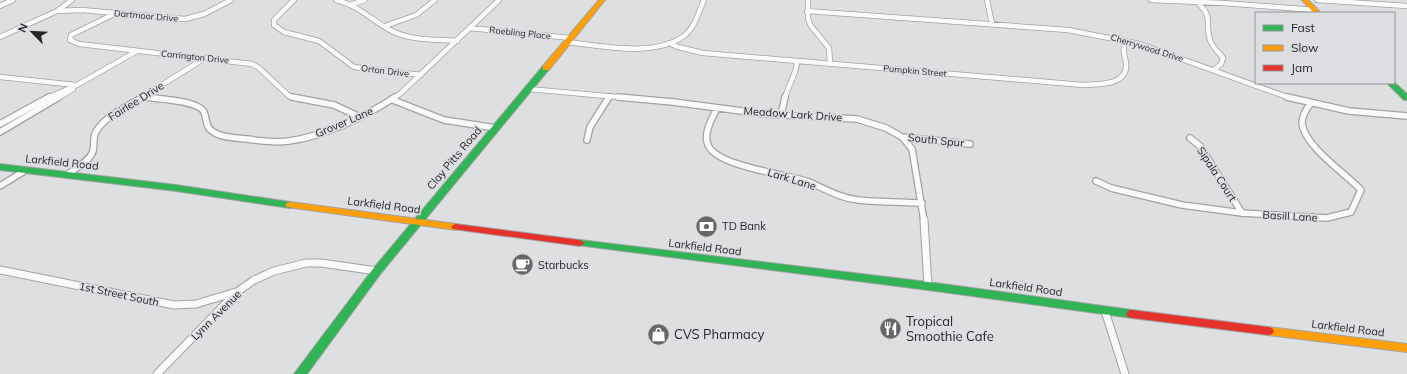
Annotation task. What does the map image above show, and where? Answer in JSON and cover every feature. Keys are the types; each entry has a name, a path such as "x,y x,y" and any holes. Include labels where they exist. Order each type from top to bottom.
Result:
{"main road":[{"name":"Clay Pitts Road","path":"300,374 377,271 602,0"},
{"path":"1305,0 1317,11"},
{"path":"1392,84 1407,98"},
{"name":"Larkfield Road","path":"0,167 176,188 417,222 928,286 1105,311 1407,348"}],"street":[{"path":"0,6 13,0"},
{"path":"0,37 56,11 72,0"},
{"name":"Dartmoor Drive","path":"56,11 81,10 185,19 204,14 231,0"},
{"name":"Orton Drive","path":"294,0 274,20 274,25 278,30 320,41 354,67 421,75"},
{"path":"336,0 352,4 397,34 457,41"},
{"path":"352,4 365,0"},
{"path":"384,26 416,15 436,0"},
{"name":"Grover Lane","path":"144,97 179,101 199,106 204,112 206,124 217,134 256,141 289,141 306,138 324,133 393,100 499,0"},
{"path":"669,43 678,39 688,31 704,0"},
{"path":"808,0 807,11 809,20 813,28 829,45 831,54 830,64"},
{"path":"987,0 992,24"},
{"path":"1151,0 1317,11"},
{"path":"1317,0 1407,6"},
{"path":"1197,2 1204,7 1208,14 1210,21 1210,40 1223,58 1221,64 1214,70"},
{"name":"Cherrywood Drive","path":"807,11 1068,30 1126,41 1158,50 1290,98 1349,111 1407,116"},
{"name":"Carrington Drive","path":"116,13 77,31 72,35 70,40 79,44 252,64 259,68 289,96 334,105 360,117"},
{"name":"Roebling Place","path":"469,28 569,40 612,47 636,48 669,43"},
{"name":"Pumpkin Street","path":"669,43 678,47 702,53 1076,84 1097,84 1110,83 1120,79 1126,73 1123,52 1126,41"},
{"path":"0,124 54,94 77,85 137,51"},
{"name":"Fairlee Drive","path":"68,174 90,157 93,150 94,134 106,120 206,58"},
{"path":"781,115 787,88 797,68 797,61"},
{"path":"0,76 77,85"},
{"path":"0,132 69,93 77,85"},
{"name":"Meadow Lark Drive","path":"528,89 609,96 781,115 857,119 886,128 902,137 912,149 926,230 928,286"},
{"path":"587,140 590,127 609,96"},
{"path":"393,100 444,120 496,128"},
{"name":"Basill Lane","path":"1096,182 1111,188 1182,205 1242,213 1327,218 1351,212 1361,190 1352,180 1320,153 1307,137 1303,129 1302,121 1303,114 1310,103"},
{"name":"Lark Lane","path":"717,108 708,128 706,138 708,147 726,160 739,165 808,182 840,196 857,200 922,203"},
{"name":"South Spur","path":"902,137 970,144"},
{"name":"Sipala Court","path":"1190,138 1200,146 1242,213"},
{"path":"0,186 26,170"},
{"name":"Lynn Avenue","path":"157,374 237,292 254,280 274,271 306,263 321,263 377,271"},
{"name":"1st Street South","path":"0,270 174,305 196,304 237,292"},
{"path":"1105,311 1125,374"}],"traffic: fast":[{"path":"300,374 377,271 546,68"},
{"path":"1392,84 1407,98"},
{"path":"0,167 176,188 290,205"},
{"path":"580,243 928,286 1132,314"}],"traffic: slow":[{"path":"546,68 602,0"},
{"path":"1305,0 1317,12"},
{"path":"290,205 456,227"},
{"path":"1268,331 1407,348"}],"traffic: jam":[{"path":"456,227 580,243"},
{"path":"1132,314 1268,331"}],"place":[{"name":"TD Bank","path":"707,226"},
{"name":"Starbucks","path":"522,265"},
{"name":"Tropical Smoothie Cafe","path":"890,328"},
{"name":"CVS Pharmacy","path":"659,334"}]}
